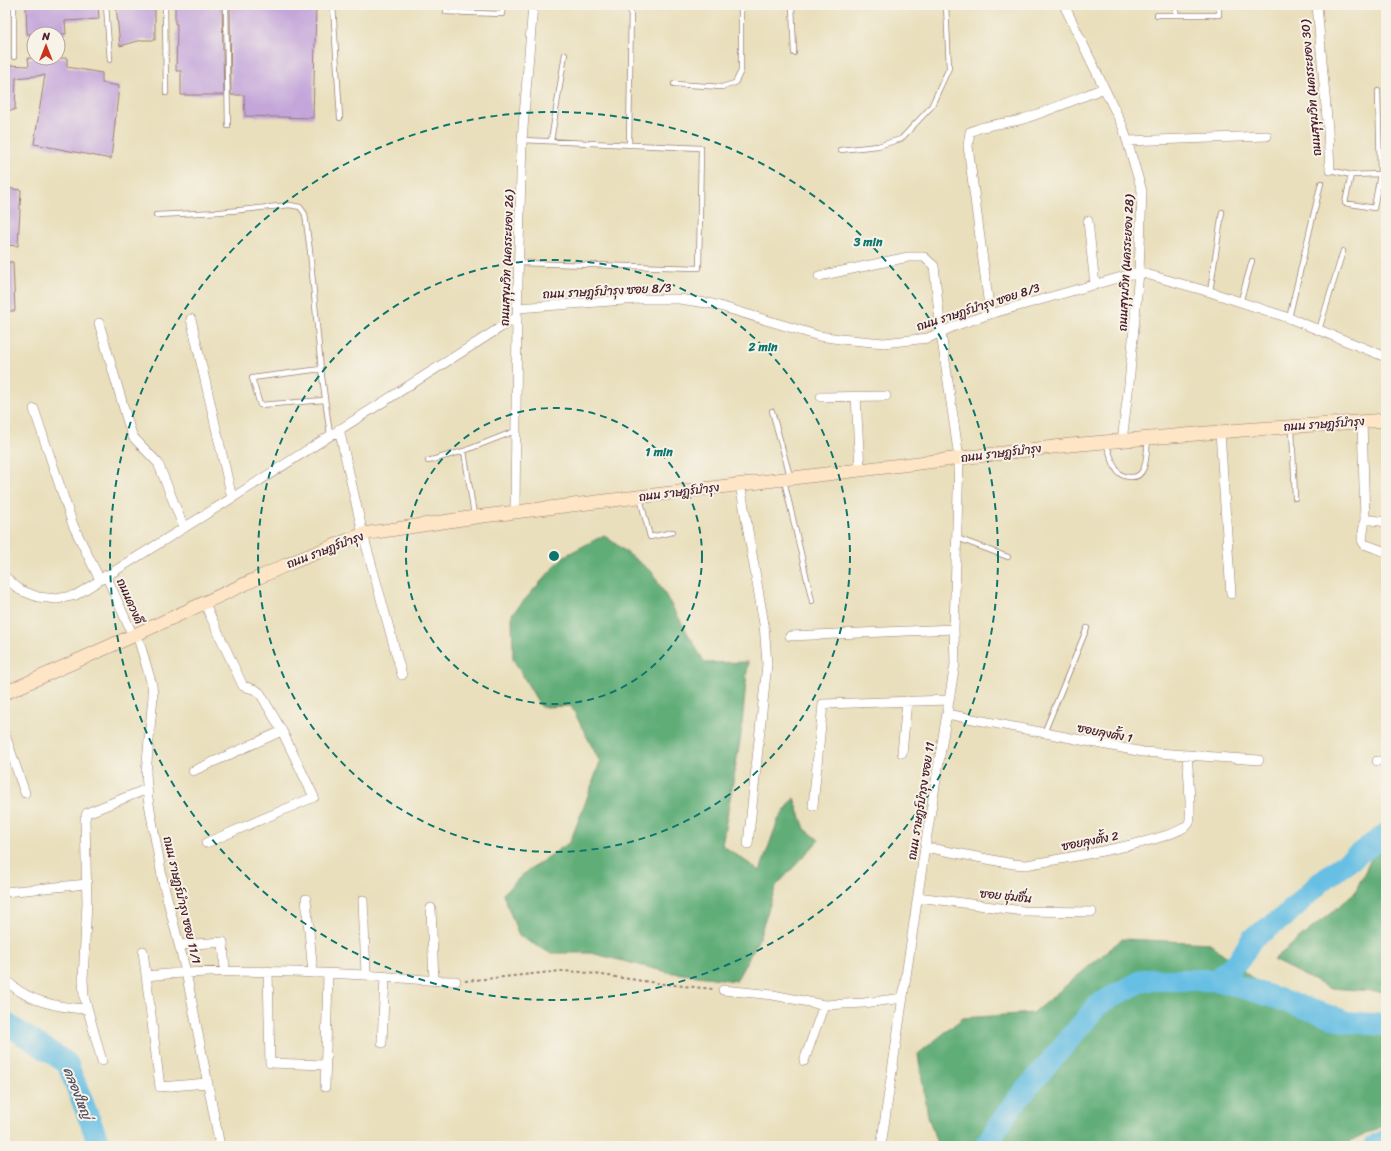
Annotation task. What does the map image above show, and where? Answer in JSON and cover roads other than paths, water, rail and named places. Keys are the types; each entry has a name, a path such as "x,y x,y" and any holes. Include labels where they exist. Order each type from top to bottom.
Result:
{"street":[{"name":"ถนนสุขุมวิท (นครระยอง 26)","path":"515,512 517,313 522,140 534,5"},
{"name":"ถนนสุขุมวิท (นครระยอง 28)","path":"1064,5 1123,127 1142,191 1139,272 1129,384 1122,441"},
{"name":"ถนนสุขุมวิท (นครระยอง 30)","path":"1317,5 1330,170"},
{"path":"990,314 968,146 970,132 980,127 1019,120 1038,114 1104,88"},
{"path":"1127,141 1267,136"},
{"path":"1088,221 1095,285"},
{"name":"ถนน ราษฎร์บำรุง ซอย 11","path":"819,276 908,257 924,257 934,266 941,332 959,458 954,628 955,664 925,847 881,1146"},
{"path":"1139,272 1210,292 1290,318 1386,357"},
{"name":"ถนน ราษฎร์บำรุง ซอย 8/3","path":"517,313 638,299 679,299 713,304 819,336 840,340 891,342 928,338 990,314 1139,272"},
{"path":"5,577 20,590 38,597 57,599 76,595 232,498 517,313"},
{"path":"190,319 232,498"},
{"path":"99,323 133,437 158,463 184,528"},
{"path":"856,396 860,470"},
{"path":"821,397 886,396"},
{"name":"ถนนดวงดี","path":"34,409 73,525 135,635"},
{"name":"ถนน ราษฎร์บำรุง","path":"5,693 286,565 363,534 475,517 959,458 1220,432 1386,420"},
{"path":"1362,421 1365,519 1362,540 1364,544 1386,552"},
{"path":"339,429 363,534 402,675"},
{"path":"1220,432 1231,594"},
{"path":"740,484 764,624 767,664 748,844"},
{"path":"1365,519 1386,522"},
{"path":"204,602 243,686 256,690 260,693 282,731 314,797 206,843"},
{"path":"790,636 954,628"},
{"name":"ถนน ราษฎร์บำรุง ซอย 11/1","path":"135,635 152,685 153,696 146,773 147,789 163,882 186,972 220,1146"},
{"path":"813,806 824,704 949,700"},
{"path":"902,753 907,701"},
{"name":"ซอยลุงตั้ง 1","path":"947,714 1143,752 1259,760"},
{"path":"192,771 282,731"},
{"path":"5,735 25,793"},
{"name":"ซอยลุงตั้ง 2","path":"925,847 1013,864 1026,865 1126,846 1167,836 1184,828 1190,820 1187,756"},
{"path":"102,1061 84,996 83,980 87,904 85,819 86,814 147,789"},
{"path":"5,892 87,884"},
{"name":"ซอย ชุ่มชื่น","path":"918,896 1023,911 1092,912"},
{"path":"306,899 314,973"},
{"path":"363,900 366,975"},
{"path":"431,908 434,981"},
{"path":"180,945 223,942 225,971"},
{"path":"143,951 160,1087 207,1083"},
{"path":"268,971 270,1063 325,1065"},
{"path":"146,976 186,972 268,971 366,975 434,981 456,981"},
{"path":"325,1087 328,974"},
{"path":"382,1043 385,977"},
{"path":"5,978 11,986 33,998 70,1008 88,1009"},
{"path":"723,990 773,995 824,1005 864,1003 903,998"},
{"path":"804,1061 824,1005"}],"lane":[{"path":"14,5 14,56"},
{"path":"106,5 110,60"},
{"path":"165,5 166,93"},
{"path":"226,5 228,126"},
{"path":"333,5 340,118"},
{"path":"446,5 446,12 502,14 503,5"},
{"path":"629,145 631,5"},
{"path":"674,84 722,87 735,83 741,71 741,5"},
{"path":"792,5 794,54"},
{"path":"840,150 878,146 901,139 931,108 949,68 946,5"},
{"path":"1176,5 1176,15"},
{"path":"1157,15 1219,15 1219,5"},
{"path":"551,141 564,54"},
{"path":"1351,175 1345,203 1374,208 1380,174 1378,91"},
{"path":"519,263 699,268 701,148 522,140"},
{"path":"1330,170 1351,175 1380,174"},
{"path":"1290,318 1321,182"},
{"path":"156,215 220,212 290,206 300,207 305,214 310,251 321,369 330,435"},
{"path":"1210,292 1222,212"},
{"path":"1319,330 1342,252"},
{"path":"1240,303 1252,261"},
{"path":"321,369 252,378 260,405 325,400"},
{"path":"772,411 812,601"},
{"path":"1292,426 1295,498"},
{"path":"428,461 464,451 515,431"},
{"path":"1105,443 1118,472 1124,476 1136,477 1144,468 1148,439"},
{"path":"464,451 475,517"},
{"path":"640,497 650,537 673,532"},
{"path":"957,538 1008,557"},
{"path":"1044,733 1087,628"}],"waterway":[{"path":"1216,980 1240,959 1252,939 1285,916 1323,880 1386,834"},
{"path":"985,1146 1012,1106 1099,1004 1143,980 1216,980 1267,995 1347,1022 1386,1025"},
{"name":"คลองใหญ่","path":"5,1023 67,1063 100,1146"},
{"name":"คลองใหญ่","path":"1374,1146 1386,1140"}]}
